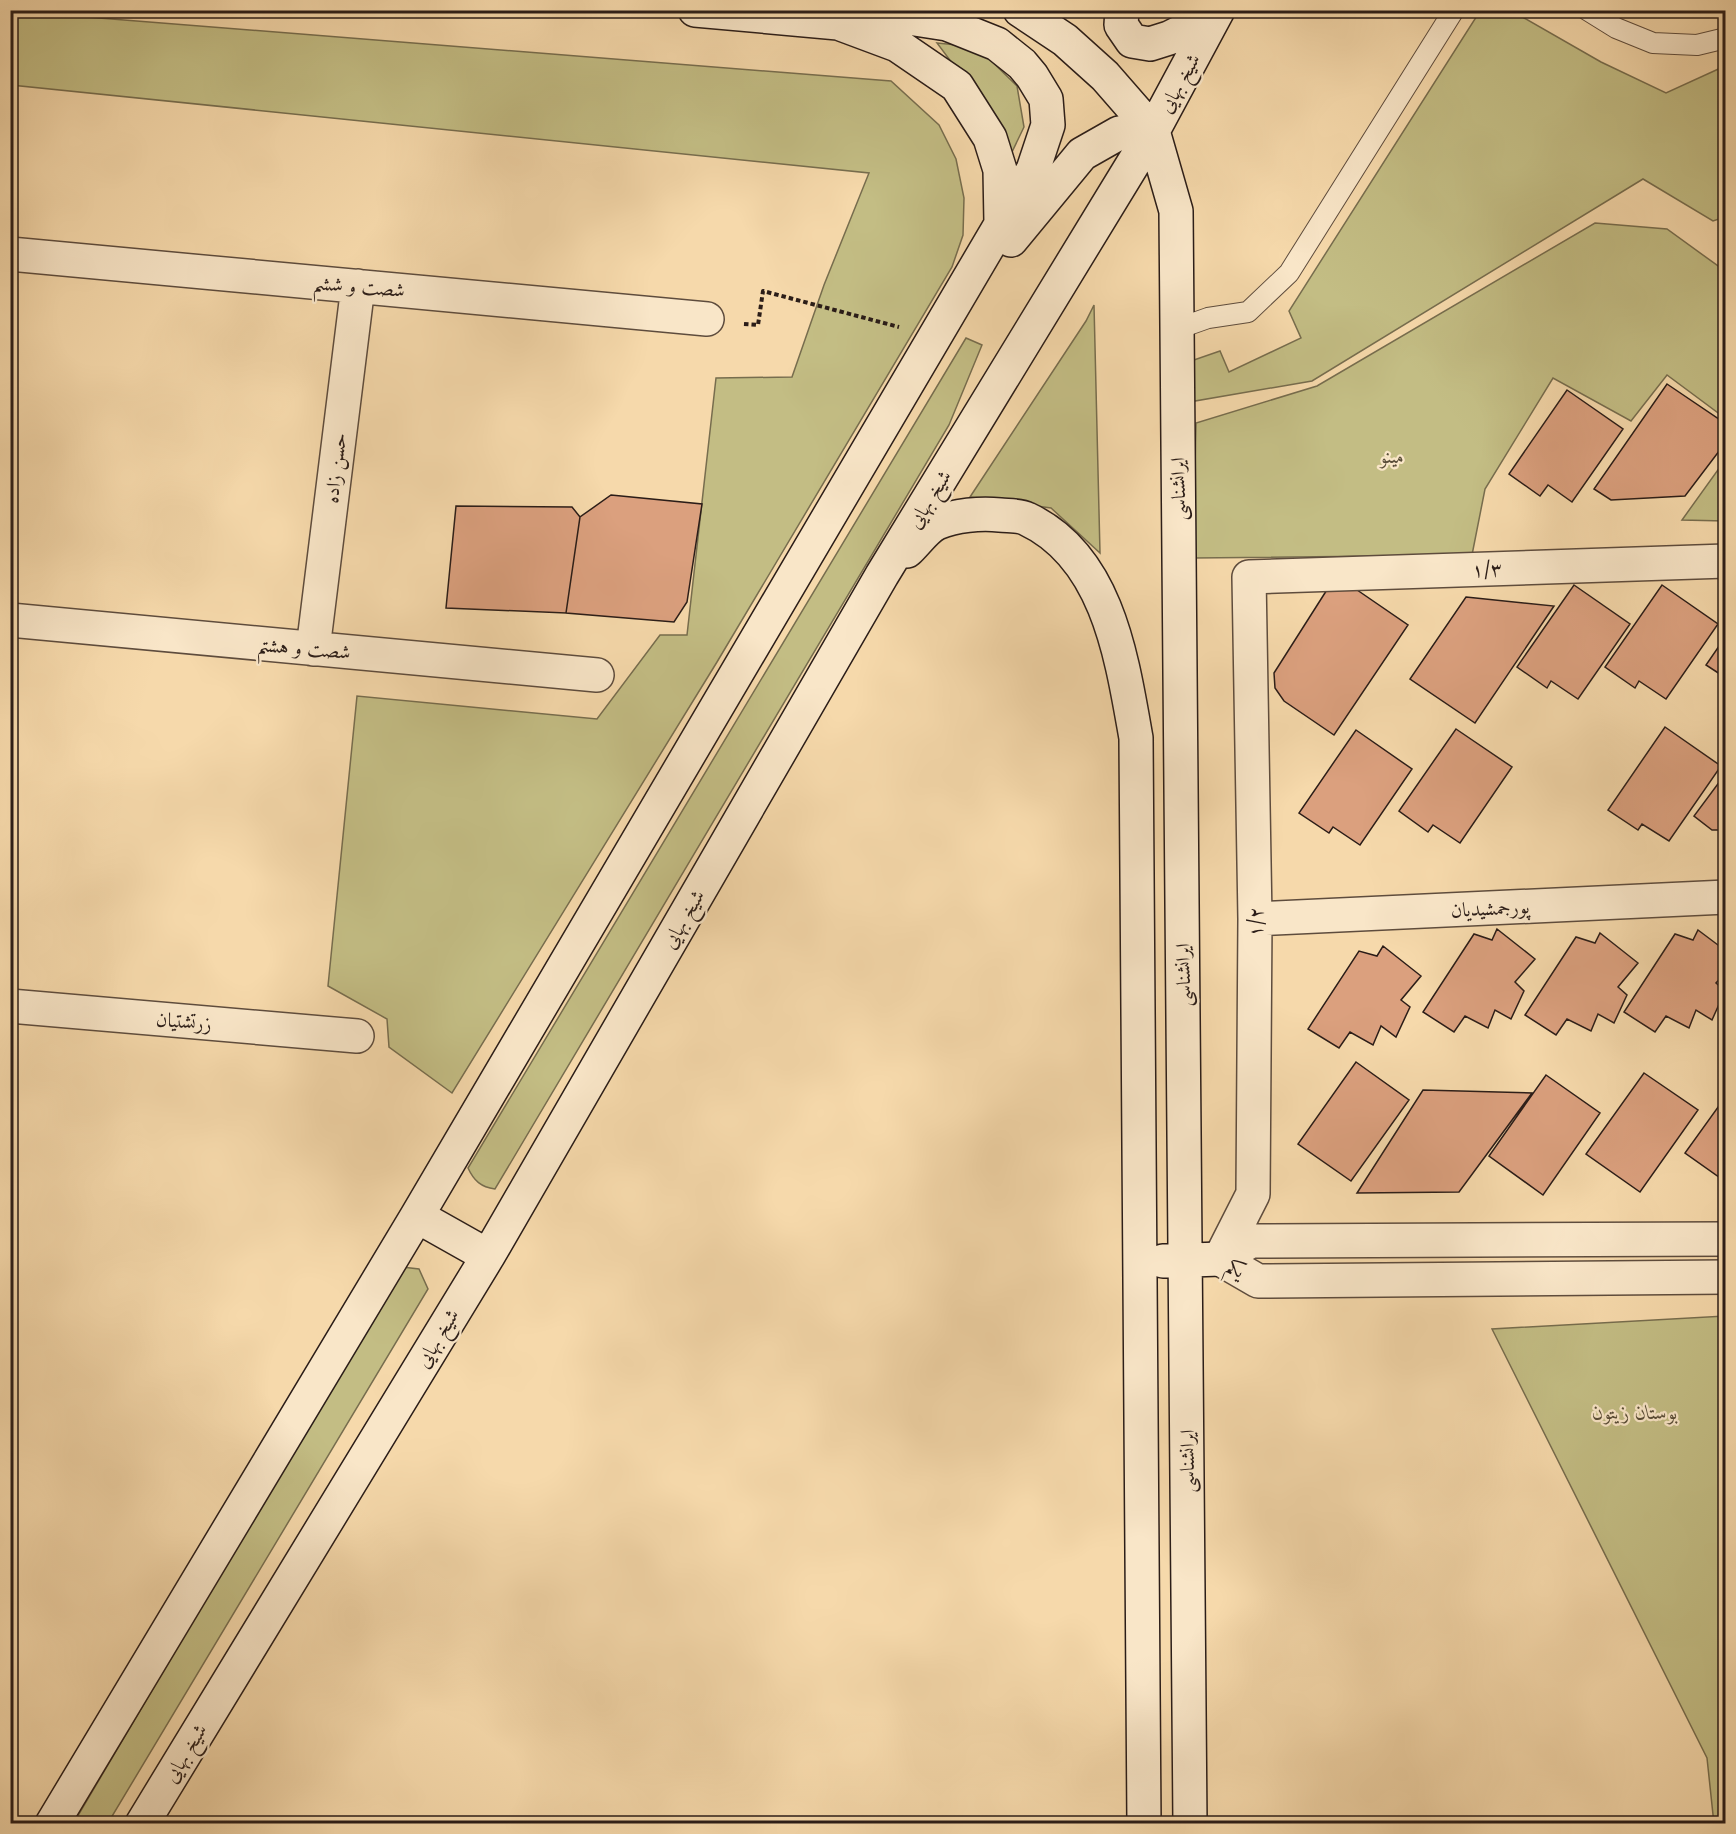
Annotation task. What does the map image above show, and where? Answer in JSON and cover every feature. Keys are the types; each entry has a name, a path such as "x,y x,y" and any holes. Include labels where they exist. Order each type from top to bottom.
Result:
{"main road":[{"path":"51,1824 417,1216 1033,170 1048,125 1046,99 1022,64 997,44 947,24 889,15 838,23 695,10"},
{"path":"1020,10 1065,40 1105,76 1153,131"},
{"path":"1122,10 1121,25 1132,40 1150,44 1187,29 1210,10"},
{"name":"شیخ بهایی","path":"142,1824 488,1256 882,575 1153,131 1218,10"},
{"path":"838,23 897,45 957,87 990,138 1000,170 1001,224"},
{"path":"917,367 943,346 1018,230 1082,154 1119,133 1153,131"},
{"name":"ایرانشناسی","path":"1153,131 1176,211 1190,1824"},
{"name":"شصت و ششم","path":"10,254 707,319"},
{"name":"حسن زاده","path":"313,649 358,286"},
{"path":"882,575 936,524 980,513 1025,518 1065,544 1085,570 1103,604 1124,668 1136,738 1144,1824"},
{"name":"۱/۳","path":"1250,577 1725,561"},
{"name":"۱/۲","path":"1220,1259 1252,1194 1255,919 1250,577"},
{"name":"شصت و هشتم","path":"10,620 597,675"},
{"name":"پورجمشیدیان","path":"1255,919 1725,897"},
{"name":"زرتشتیان","path":"10,1006 357,1036"},
{"path":"417,1216 488,1256"},
{"name":"یکم","path":"1725,1239 1251,1241 1220,1259 1258,1281 1725,1277"},
{"path":"1140,1262 1220,1259"}],"lane":[{"path":"1177,329 1208,318 1248,312 1289,273 1454,10"},
{"path":"1587,10 1616,28 1653,43 1697,45 1725,38"}],"path":[{"path":"707,319 758,325 763,291 935,336"}],"green space":[{"path":"11,11 891,81 939,125 956,159 964,198 963,235 952,267 717,662 452,1093 389,1047 387,1019 328,986 357,696 597,719 660,635 687,635 716,378 792,377 824,285 869,173 11,85"},
{"path":"1480,11 1512,11 1601,62 1666,93 1725,66 1725,217 1713,221 1643,179 1312,381 1189,402 1188,362 1220,351 1229,372 1301,338 1289,311"},
{"path":"937,43 977,47 1017,86 1024,127 1011,154 994,119"},
{"name":"مینو","path":"1595,223 1667,229 1725,271 1725,418 1667,375 1631,421 1553,378 1485,489 1472,555 1193,558 1196,423 1317,386"},
{"path":"1094,305 1100,553 1051,508 970,497 1086,321"},
{"path":"966,338 982,345 949,425 495,1189 482,1185 475,1180 468,1168"},
{"path":"1725,460 1725,521 1682,520"},
{"path":"402,1267 419,1269 428,1289 108,1823 73,1824"},
{"name":"بوستان زیتون","path":"1725,1316 1726,1823 1714,1824 1707,1758 1492,1329"}],"building":[{"path":"1667,384 1726,424 1726,442 1685,496 1611,500 1594,489"},
{"path":"1567,390 1623,429 1572,502 1548,485 1540,496 1509,474"},
{"path":"611,495 702,504 687,602 674,622 566,613 580,517"},
{"path":"456,506 572,507 580,517 566,613 446,608"},
{"path":"1344,581 1408,625 1334,735 1284,701 1275,688 1274,673 1330,585"},
{"path":"1574,585 1630,624 1578,699 1551,681 1547,688 1517,667"},
{"path":"1662,585 1718,624 1666,699 1639,681 1635,688 1605,667"},
{"path":"1466,597 1554,606 1475,723 1410,679"},
{"path":"1726,636 1726,678 1706,665"},
{"path":"1665,727 1721,766 1669,841 1642,824 1638,830 1608,810"},
{"path":"1456,729 1512,767 1460,843 1433,825 1428,832 1399,811"},
{"path":"1356,730 1412,769 1360,845 1333,827 1329,833 1299,813"},
{"path":"1726,773 1726,830 1712,830 1694,816"},
{"path":"1497,929 1535,959 1515,982 1524,991 1511,1019 1495,1010 1488,1028 1465,1016 1454,1032 1423,1012 1474,934 1492,940"},
{"path":"1698,930 1726,951 1726,972 1716,983 1725,991 1712,1020 1696,1010 1689,1028 1666,1016 1655,1032 1624,1012 1675,934 1693,940"},
{"path":"1600,933 1638,963 1618,987 1627,995 1614,1023 1598,1014 1591,1031 1567,1019 1556,1035 1525,1015 1576,937 1595,943"},
{"path":"1383,946 1421,976 1401,1000 1410,1007 1396,1037 1381,1026 1373,1045 1350,1032 1339,1048 1308,1029 1359,951 1377,956"},
{"path":"1356,1062 1409,1100 1351,1181 1298,1144"},
{"path":"1644,1073 1698,1110 1640,1192 1586,1154"},
{"path":"1546,1075 1600,1113 1543,1195 1489,1156"},
{"path":"1423,1090 1532,1093 1459,1192 1357,1193"},
{"path":"1726,1096 1726,1182 1685,1153"}]}
